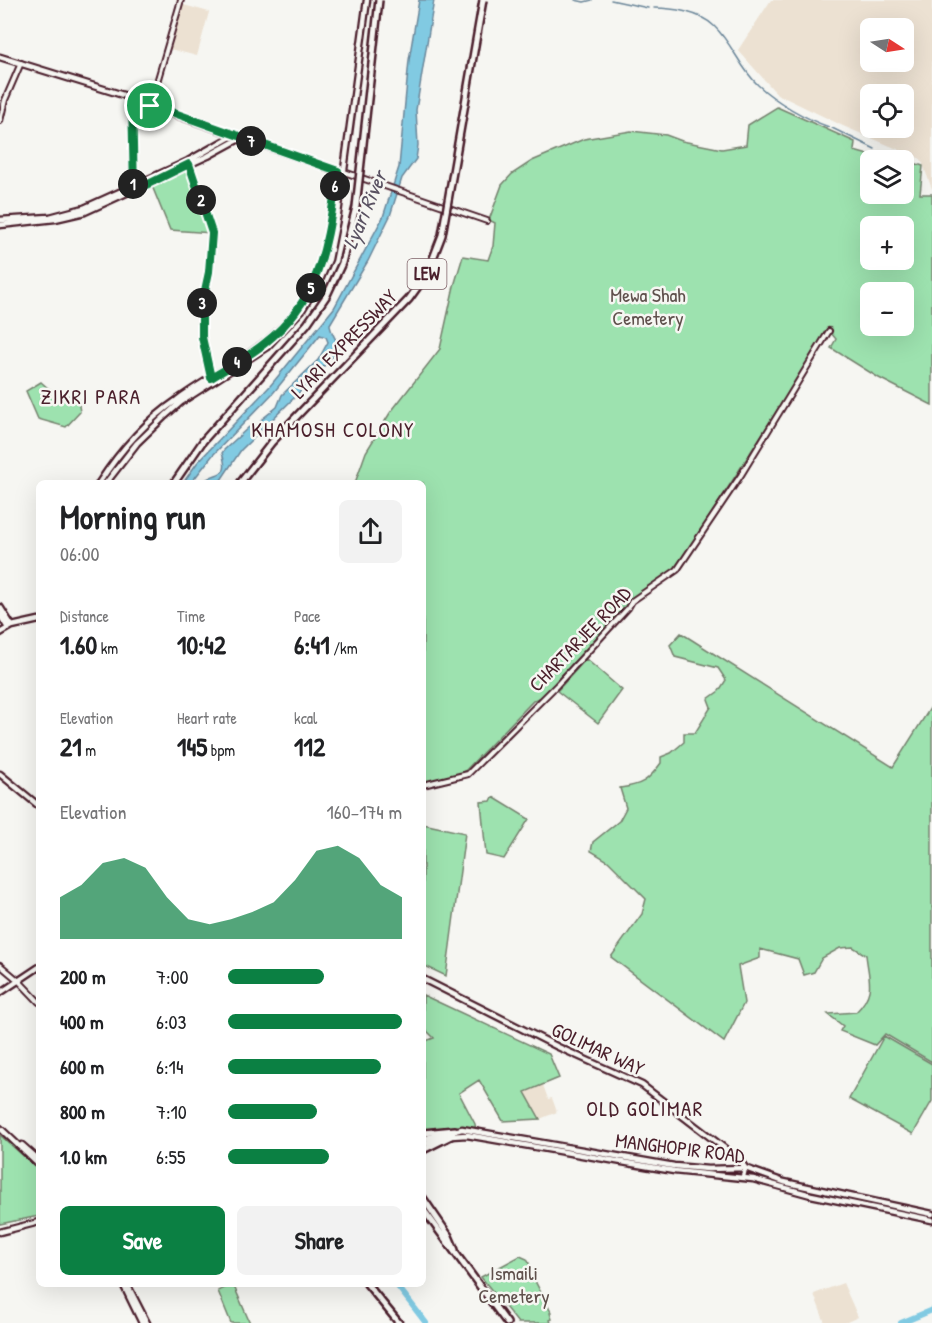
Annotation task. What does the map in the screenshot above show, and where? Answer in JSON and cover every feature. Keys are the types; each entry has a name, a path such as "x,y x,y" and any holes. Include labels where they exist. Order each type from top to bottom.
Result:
{"highway":[{"name":"LYARI EXPRESSWAY","path":"176,480 217,424 307,324 321,305 338,274 349,241 356,207 379,0"},
{"name":"LYARI EXPRESSWAY","path":"242,480 272,442 409,299 427,274 442,235 483,0"},
{"path":"426,1135 453,1133"},
{"path":"426,1148 453,1133"},
{"path":"426,1202 449,1236 459,1257"},
{"path":"426,1213 507,1323"},
{"path":"368,1287 399,1323"}],"main road":[{"path":"108,480 137,443 181,402 267,347 302,310 320,280 329,259 344,172 367,0"},
{"path":"0,57 132,98 241,138 344,172"},
{"path":"189,163 234,135"},
{"path":"0,223 55,219 81,213 241,138"},
{"path":"101,480 127,445 176,400 267,342 290,318 306,296 320,268 326,248 338,171"},
{"path":"0,607 10,627"},
{"path":"0,615 10,627"},
{"path":"0,633 10,627 36,621"},
{"path":"0,774 36,804"},
{"path":"0,993 36,969"},
{"name":"GOLIMAR WAY","path":"426,981 558,1047 642,1085 740,1160 745,1168"},
{"path":"0,1127 36,1157"},
{"path":"0,1127 36,1162"},
{"name":"MANGHOPIR ROAD","path":"426,1143 462,1129 674,1166 708,1169 745,1168 784,1182 932,1215"},
{"name":"MANGHOPIR ROAD","path":"426,1136 453,1133 674,1171 743,1177 811,1195 932,1220"},
{"path":"743,1177 745,1168"},
{"path":"0,1232 36,1223"},
{"path":"126,1287 142,1323"},
{"path":"127,1287 147,1323"}],"street":[{"path":"150,106 181,0"},
{"path":"0,121 4,100 21,63"},
{"path":"132,98 133,189"},
{"path":"189,163 212,233 209,272 202,304 202,337 211,378"},
{"path":"344,172 487,221"},
{"name":"CHARTARJEE ROAD","path":"426,784 468,774 557,685 632,601 677,570 741,475 830,331"},
{"path":"0,965 36,999"}],"shaded area":[{"path":"771,0 932,0 932,189 921,159 914,156 914,150 900,150 871,138 914,138 914,84 860,84 860,133 777,94 738,50"},
{"path":"180,4 209,12 197,56 166,48"},
{"path":"543,1085 548,1099 552,1098 557,1112 540,1119 525,1092"},
{"path":"843,1283 858,1317 845,1323 825,1323 814,1294"}],"green space":[{"name":"Mewa Shah Cemetery","path":"777,107 855,142 854,151 860,153 860,204 914,204 914,164 923,166 920,194 932,194 932,405 879,378 831,348 836,339 831,333 824,337 678,566 628,603 542,697 534,700 464,772 426,782 426,480 356,480 366,452 390,413 440,349 463,256 488,260 493,246 495,223 489,220 502,185 512,174 532,161 584,139 631,131 666,135 682,141 722,149 746,145 748,125"},
{"path":"186,163 212,233 170,230 150,181"},
{"path":"41,382 49,389 78,399 80,412 66,427 38,419 26,391"},
{"path":"681,633 893,767 932,705 932,1062 885,1034 875,1045 840,1031 843,1026 828,1014 856,1012 869,992 866,955 853,947 840,948 822,958 814,972 804,975 798,959 760,949 760,958 738,966 744,1003 724,1042 611,957 642,914 646,899 608,861 591,851 593,842 619,821 626,808 620,788 639,784 648,778 661,763 661,757 671,753 684,742 684,733 695,733 711,707 708,699 719,691 726,680 718,668 675,657 670,645"},
{"path":"586,659 622,690 598,723 557,691"},
{"path":"493,797 529,819 504,859 486,855 481,802 491,801"},
{"path":"426,825 465,833 446,976 426,966"},
{"path":"426,996 549,1054 559,1078 525,1092 540,1119 503,1121 479,1080 459,1093 475,1124 476,1131 462,1129 427,1134 426,1041 434,1038 426,1030"},
{"path":"884,1036 932,1064 932,1101 913,1134 849,1099"},
{"path":"0,1135 36,1167 36,1217 0,1224"},
{"name":"Ismaili Cemetery","path":"520,1256 527,1259 535,1276 533,1277 551,1312 551,1323 518,1323 481,1277"},
{"path":"227,1287 234,1287 250,1323 231,1323 218,1291"}],"water":[{"path":"419,0 434,0 416,110 418,145 416,159 402,178 390,216 368,261 330,324 339,350 241,450 221,480 206,480 225,468 222,453 224,450 249,427 259,429 261,420 277,407 282,395 318,360 328,342 326,337 320,335 274,392 212,456 193,480 185,480 197,463 270,386 334,308 383,217 399,167 409,60"}],"waterway":[{"path":"575,0 584,2 592,0"},
{"path":"611,0 648,8"},
{"path":"654,8 686,12 708,21 720,33 758,85 773,98 829,127"},
{"path":"832,128 875,149"},
{"name":"Lyari River","path":"398,1287 426,1323"},
{"path":"901,1323 932,1310"}],"district":[{"name":"ZIKRI PARA","path":"91,397"},
{"name":"KHAMOSH COLONY","path":"333,430"},
{"name":"OLD GOLIMAR","path":"645,1109"}],"route":[{"path":"132,98 150,106 338,171 326,248 320,268 306,296 290,318 267,342 211,378 202,337 202,304 209,272 212,233 189,164 134,191 132,98"}]}
